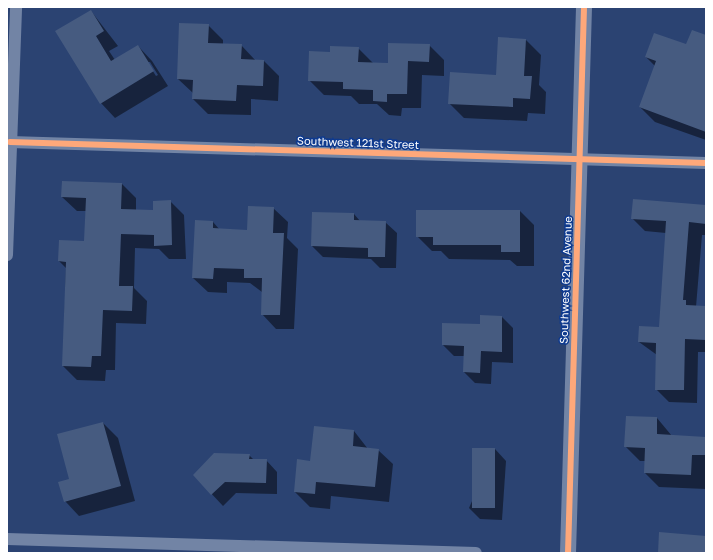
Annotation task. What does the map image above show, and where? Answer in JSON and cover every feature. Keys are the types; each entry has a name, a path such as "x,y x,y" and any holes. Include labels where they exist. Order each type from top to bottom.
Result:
{"street":[{"path":"7,255 16,7"},
{"name":"Southwest 62nd Avenue","path":"568,553 584,7"},
{"name":"Southwest 121st Street","path":"10,142 706,163"},
{"path":"7,539 476,553"}],"building":[{"path":"91,10 104,31 96,36 111,61 138,45 154,71 100,104 55,31"},
{"path":"179,23 209,24 208,43 242,44 241,59 264,60 263,86 237,85 236,101 192,99 193,80 177,79"},
{"path":"692,30 706,35 706,132 639,107 656,61 645,57 654,33 686,44"},
{"path":"498,37 526,39 524,76 532,76 530,99 513,98 513,107 448,104 450,72 496,75"},
{"path":"388,43 430,44 429,62 408,61 407,94 387,94 387,102 373,101 373,90 343,89 343,82 308,81 309,51 330,52 330,46 359,47 358,62 388,63"},
{"path":"62,181 122,183 121,209 153,210 153,201 171,200 172,245 154,246 154,235 121,234 119,286 133,286 132,311 103,310 101,356 92,356 91,367 62,366 66,262 58,261 59,240 84,241 86,198 61,197"},
{"path":"633,199 706,205 706,224 689,222 683,300 686,300 686,305 706,306 706,340 685,339 684,390 655,390 656,343 638,342 639,326 659,327 666,221 631,219"},
{"path":"248,206 274,207 273,233 284,233 280,315 261,315 262,278 244,278 244,269 214,268 213,279 192,278 195,220 213,221 213,228 247,230"},
{"path":"416,210 520,210 520,252 501,252 501,245 433,245 433,237 416,237"},
{"path":"312,212 354,213 354,220 386,221 385,257 368,257 368,248 311,246"},
{"path":"480,315 502,316 502,352 481,351 480,373 463,372 464,346 442,345 442,323 480,324"},
{"path":"626,416 657,417 657,434 706,437 706,455 692,455 691,475 644,473 645,448 624,447"},
{"path":"103,422 121,486 64,502 58,482 69,479 57,434"},
{"path":"314,426 354,430 353,446 379,449 375,487 316,482 315,494 294,492 297,459 310,461"},
{"path":"472,448 495,448 495,508 472,508"},
{"path":"214,453 250,454 249,459 267,459 266,483 225,482 211,495 193,475"},
{"path":"659,532 706,536 706,553 658,553"}],"cycle path":[{"path":"568,553 584,7"},
{"path":"10,142 706,163"}]}
